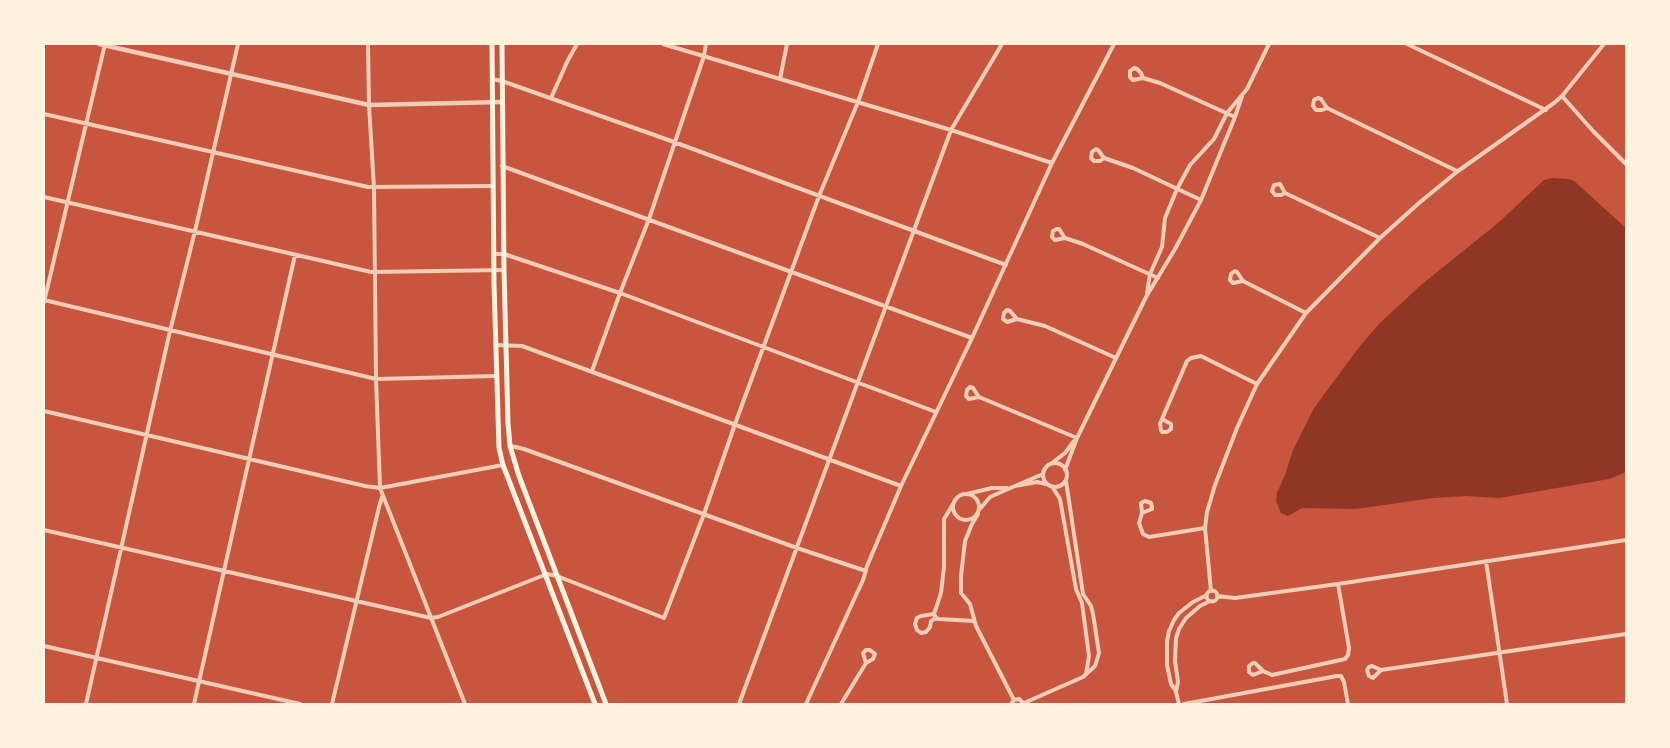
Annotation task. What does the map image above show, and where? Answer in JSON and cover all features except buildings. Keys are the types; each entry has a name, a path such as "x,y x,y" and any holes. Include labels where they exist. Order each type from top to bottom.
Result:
{"main road":[{"path":"492,44 498,448 593,704"},
{"path":"502,44 504,270 510,446 556,576 606,705"}],"street":[{"path":"496,376 376,379 44,301 103,44 369,105 502,102"},
{"path":"86,705 170,331 238,44"},
{"path":"368,44 374,188 376,379 380,488 465,705"},
{"path":"551,98 577,44"},
{"path":"663,44 951,130 1052,163"},
{"path":"592,371 649,219 705,56 706,44"},
{"path":"780,79 787,44"},
{"path":"44,530 430,618 438,617 544,574 556,576 664,618 819,196 858,102 878,44"},
{"path":"739,705 951,130 1002,44"},
{"path":"806,705 864,580 901,486 1052,163 1114,44"},
{"path":"1086,675 1089,656 1065,470 1077,438 1146,297 1201,200 1242,96 1269,44"},
{"path":"1407,44 1546,110"},
{"path":"1210,601 1207,598 1209,593 1205,528 1210,502 1225,458 1257,384 1306,313 1380,238 1458,171 1546,110 1562,96 1604,44"},
{"path":"1143,78 1160,82 1235,117"},
{"path":"492,79 674,142 1006,265"},
{"path":"1146,297 1150,274 1162,247 1165,218 1176,189 1190,165 1214,139 1227,113 1242,96"},
{"path":"1562,96 1626,164"},
{"path":"1327,108 1458,171"},
{"path":"44,114 374,188 493,186"},
{"path":"1104,158 1133,168 1201,200"},
{"path":"502,165 972,338"},
{"path":"1286,193 1380,238"},
{"path":"44,197 375,273 504,270"},
{"path":"1065,238 1097,249 1158,278"},
{"path":"494,254 504,254 620,293 936,412"},
{"path":"194,705 295,255"},
{"path":"1243,281 1306,313"},
{"path":"1017,319 1046,326 1116,358"},
{"path":"495,345 522,346 901,486"},
{"path":"1162,419 1187,361 1196,356 1201,356 1257,384"},
{"path":"979,397 1077,438"},
{"path":"44,411 380,488 503,465"},
{"path":"1046,484 1043,477 1044,470 1065,453 1077,438"},
{"path":"510,446 524,449 866,571"},
{"path":"1049,464 1057,463 1065,470"},
{"path":"1015,486 1043,474"},
{"path":"1053,488 1061,486 1066,481"},
{"path":"956,500 953,507 954,512 960,518 971,519 978,512 990,497 1008,488 1037,482 1053,488 1060,499 1076,589 1091,606 1093,614 1099,653 1095,666 1086,675 1024,704 1021,699 1013,702 974,621 970,604 962,596 960,585 965,541 978,512 980,506 977,499 966,494"},
{"path":"974,621 935,616 917,618 915,624 916,630 921,633 926,632 935,616 944,567 944,519 958,496 992,488 1008,488"},
{"path":"332,705 383,496"},
{"path":"1142,513 1140,528 1143,534 1149,537 1205,528"},
{"path":"1179,705 1167,665 1169,631 1179,613 1209,593 1235,598 1626,540"},
{"path":"1486,561 1507,705"},
{"path":"1263,671 1272,675 1345,659 1349,648 1338,584"},
{"path":"1176,692 1178,682 1174,649 1179,629 1191,613 1210,601 1215,601 1217,596"},
{"path":"1381,670 1626,634"},
{"path":"44,646 300,705"},
{"path":"842,705 845,696 866,663"},
{"path":"1184,705 1341,676 1348,705"}],"shaded area":[{"path":"1552,178 1574,181 1626,228 1626,472 1609,479 1499,498 1466,496 1433,498 1356,509 1302,508 1288,516 1281,513 1276,501 1277,493 1293,450 1314,408 1360,346 1380,323 1421,285 1498,223 1544,180"}]}
